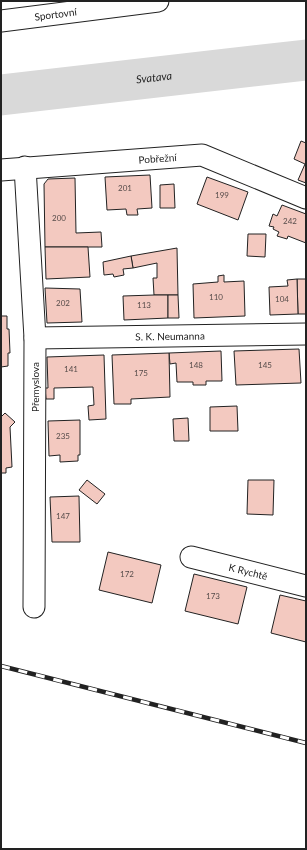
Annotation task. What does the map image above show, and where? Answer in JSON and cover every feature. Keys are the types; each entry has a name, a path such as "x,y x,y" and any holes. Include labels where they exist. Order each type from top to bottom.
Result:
{"street":[{"name":"Sportovní","path":"1,21 158,1"},
{"name":"Pobřežní","path":"1,170 25,167 202,155 306,198"},
{"name":"Přemyslova","path":"25,167 35,338 34,607"},
{"name":"S. K. Neumanna","path":"35,338 306,334"},
{"name":"K Rychtě","path":"191,557 306,586"}],"building":[{"path":"301,141 306,143 306,183 298,180 305,164 294,159"},
{"path":"150,175 152,208 137,209 138,215 127,215 126,209 107,210 105,177"},
{"path":"207,177 248,192 238,220 197,204"},
{"path":"75,178 76,233 101,232 102,247 45,247 44,184 48,179"},
{"path":"174,184 175,208 160,208 160,185"},
{"path":"282,205 306,214 306,243 288,236 287,239 277,236 279,232 273,229 274,227 269,226 273,214 277,216"},
{"path":"248,234 266,234 265,257 247,256"},
{"path":"45,247 88,247 90,277 46,279"},
{"path":"177,248 178,295 154,295 153,278 157,278 157,263 133,268 131,256"},
{"path":"131,256 133,268 123,269 124,275 114,277 113,274 104,275 103,262"},
{"path":"224,275 224,282 244,281 245,316 194,318 193,284 218,282 218,276"},
{"path":"297,279 306,279 306,314 298,314"},
{"path":"297,279 298,314 270,315 269,287 288,286 287,280"},
{"path":"45,288 80,289 82,322 47,323"},
{"path":"168,295 168,318 124,320 123,296"},
{"path":"168,295 178,295 179,318 168,318"},
{"path":"1,316 7,316 10,353 8,353 8,366 1,367"},
{"path":"299,349 301,383 236,385 234,351"},
{"path":"221,351 222,381 206,381 206,385 193,385 193,382 177,382 176,363 170,364 169,353"},
{"path":"169,353 170,397 131,399 131,404 114,404 112,355"},
{"path":"104,355 106,419 89,420 88,406 94,405 93,387 54,388 54,399 46,399 45,388 48,388 47,357"},
{"path":"237,406 238,431 210,431 210,407"},
{"path":"5,413 15,422 10,427 12,467 6,468 6,473 1,473 1,417"},
{"path":"188,418 189,441 174,441 173,419"},
{"path":"80,420 80,455 78,455 78,461 60,462 60,455 49,456 48,421"},
{"path":"87,480 105,494 97,504 79,490"},
{"path":"248,480 274,480 273,515 247,514"},
{"path":"79,496 80,542 52,542 50,497"},
{"path":"108,552 161,565 152,603 99,590"},
{"path":"194,574 247,587 238,624 185,611"},
{"path":"280,595 306,601 306,642 271,633"}],"waterway":[{"name":"Svatava","path":"1,95 306,60"}],"railway":[{"path":"1,666 306,743"}]}
